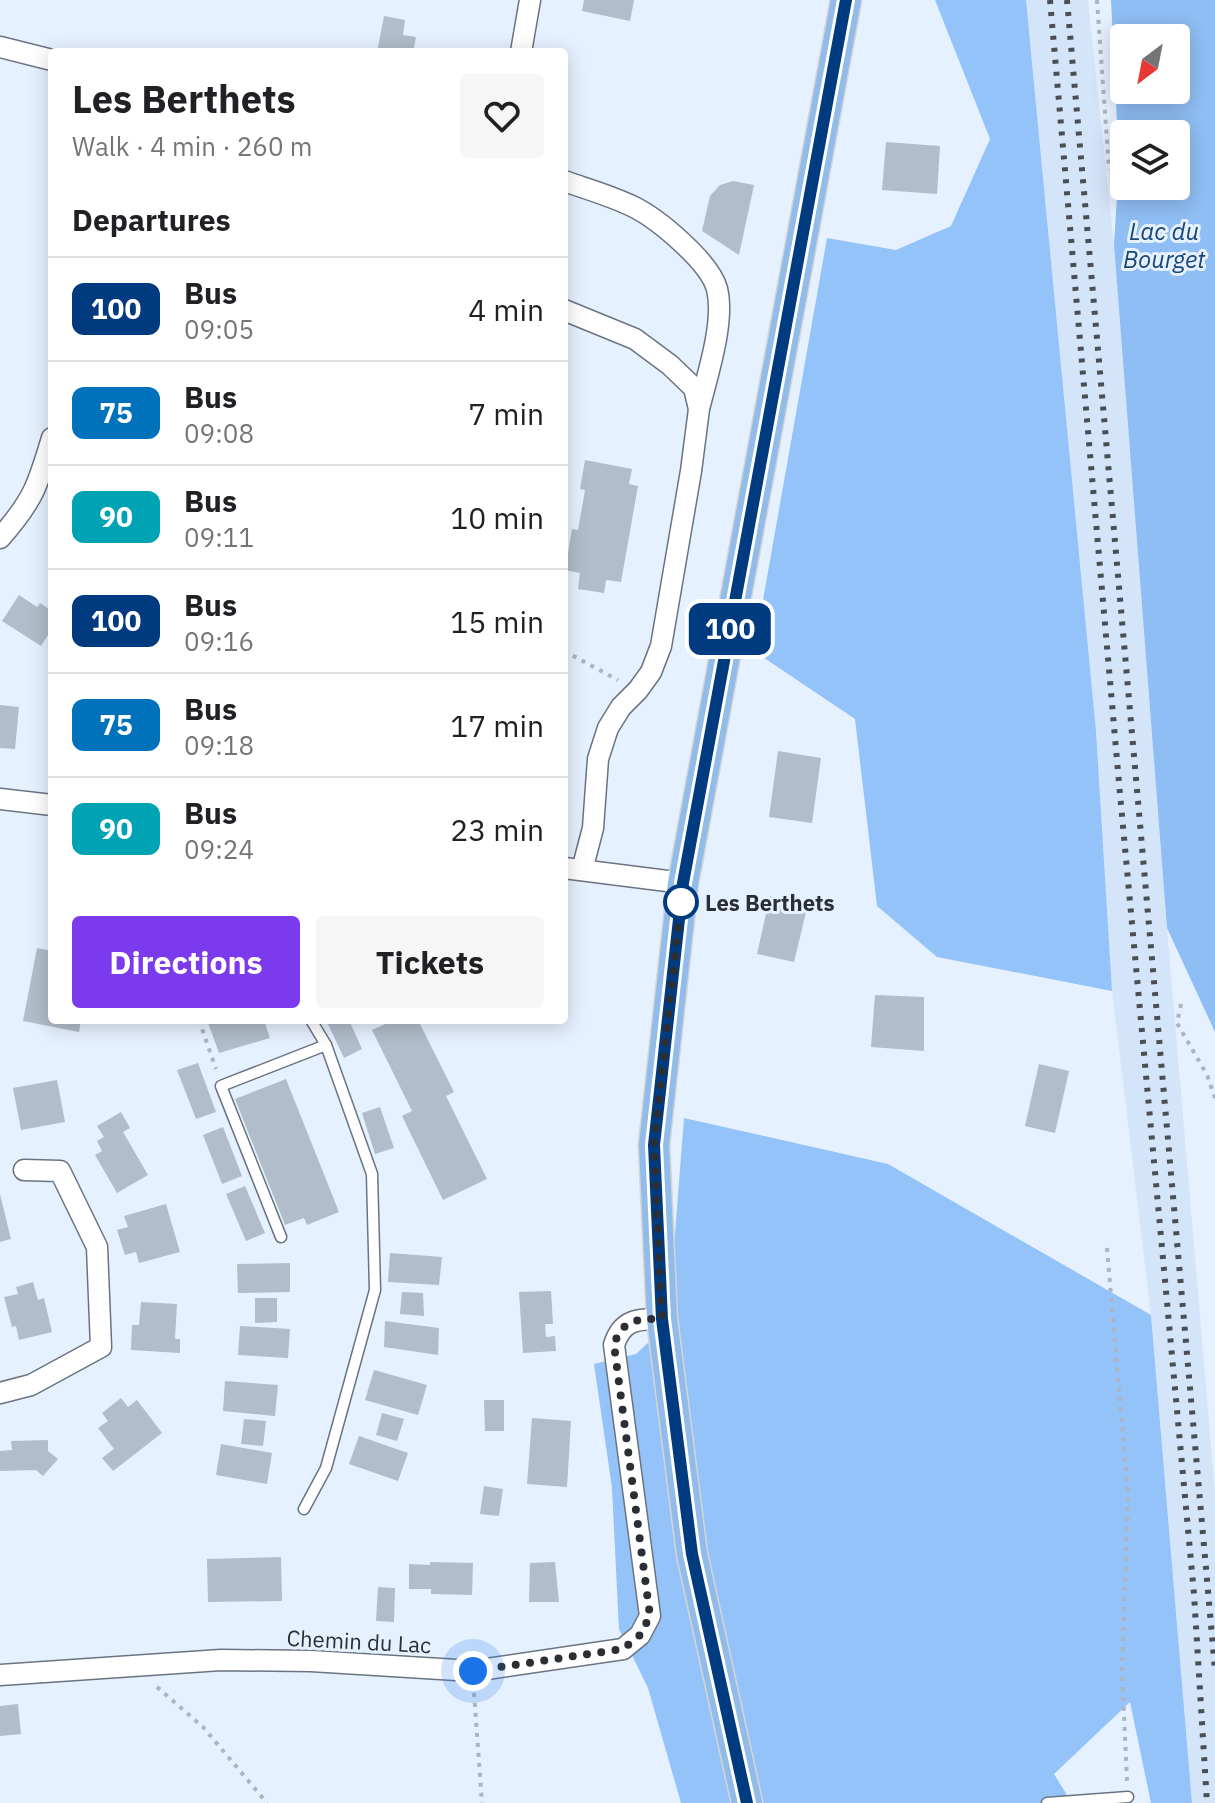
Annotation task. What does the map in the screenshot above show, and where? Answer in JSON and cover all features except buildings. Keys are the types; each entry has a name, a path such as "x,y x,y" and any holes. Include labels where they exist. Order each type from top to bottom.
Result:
{"main road":[{"path":"747,1803 692,1554 662,1319 654,1145 683,883 846,0"}],"street":[{"path":"522,48 530,0"},
{"path":"0,47 48,59"},
{"path":"568,182 635,207 686,247 717,287 718,314 699,409 661,646 651,672 621,707 608,728 598,759 593,828 573,869 683,883"},
{"path":"568,312 635,339 670,365 694,388 699,409"},
{"path":"0,538 23,512 37,487 48,451"},
{"path":"0,799 48,805"},
{"path":"0,1393 31,1385 101,1347 97,1247 60,1171 24,1170"},
{"name":"Chemin du Lac","path":"0,1675 221,1660 311,1661 473,1671 623,1649 640,1635 650,1616 614,1345 618,1331 625,1324 662,1319"}],"lane":[{"path":"304,1509 326,1468 375,1290 372,1174 326,1045 313,1024"},
{"path":"281,1237 221,1086 326,1045"},
{"path":"1047,1803 1128,1797"}],"path":[{"path":"1097,0 1109,170"},
{"path":"568,653 638,690"},
{"path":"1181,1004 1177,1023 1207,1075 1215,1098"},
{"path":"200,1024 221,1086"},
{"path":"1107,1248 1128,1495 1122,1671 1128,1797"},
{"path":"131,1665 203,1727 267,1803"},
{"path":"473,1671 482,1803"}],"shaded area":[{"path":"935,0 1026,0 1096,731 1112,991 937,957 877,906 855,719 754,651 827,238 896,250 951,226 990,139"},
{"path":"1026,0 1088,0 1114,245 1215,1492 1215,1803 1192,1803 1151,1315 1112,991 1096,731"},
{"path":"684,1118 888,1164 1151,1315 1192,1803 1151,1803 1130,1702 1054,1774 1072,1803 681,1803 648,1688 619,1629 612,1488 594,1364 636,1354 668,1324"}],"water":[{"name":"Lac du Bourget","path":"1111,0 1215,0 1215,1032 1167,928 1114,245 1117,200 1190,200 1190,120 1117,120 1116,104 1190,104 1190,24 1112,24"}],"railway":[{"path":"1050,0 1194,1594 1207,1803"},
{"path":"1067,0 1215,1670"}],"bus line":[{"name":"100","path":"747,1803 692,1554 662,1319 654,1145 683,883 846,0"}],"place":[{"name":"Les Berthets","path":"681,902"}],"route":[{"path":"473,1671 623,1649 640,1635 650,1616 614,1345 618,1331 625,1324 662,1319 654,1145 681,902"}]}
